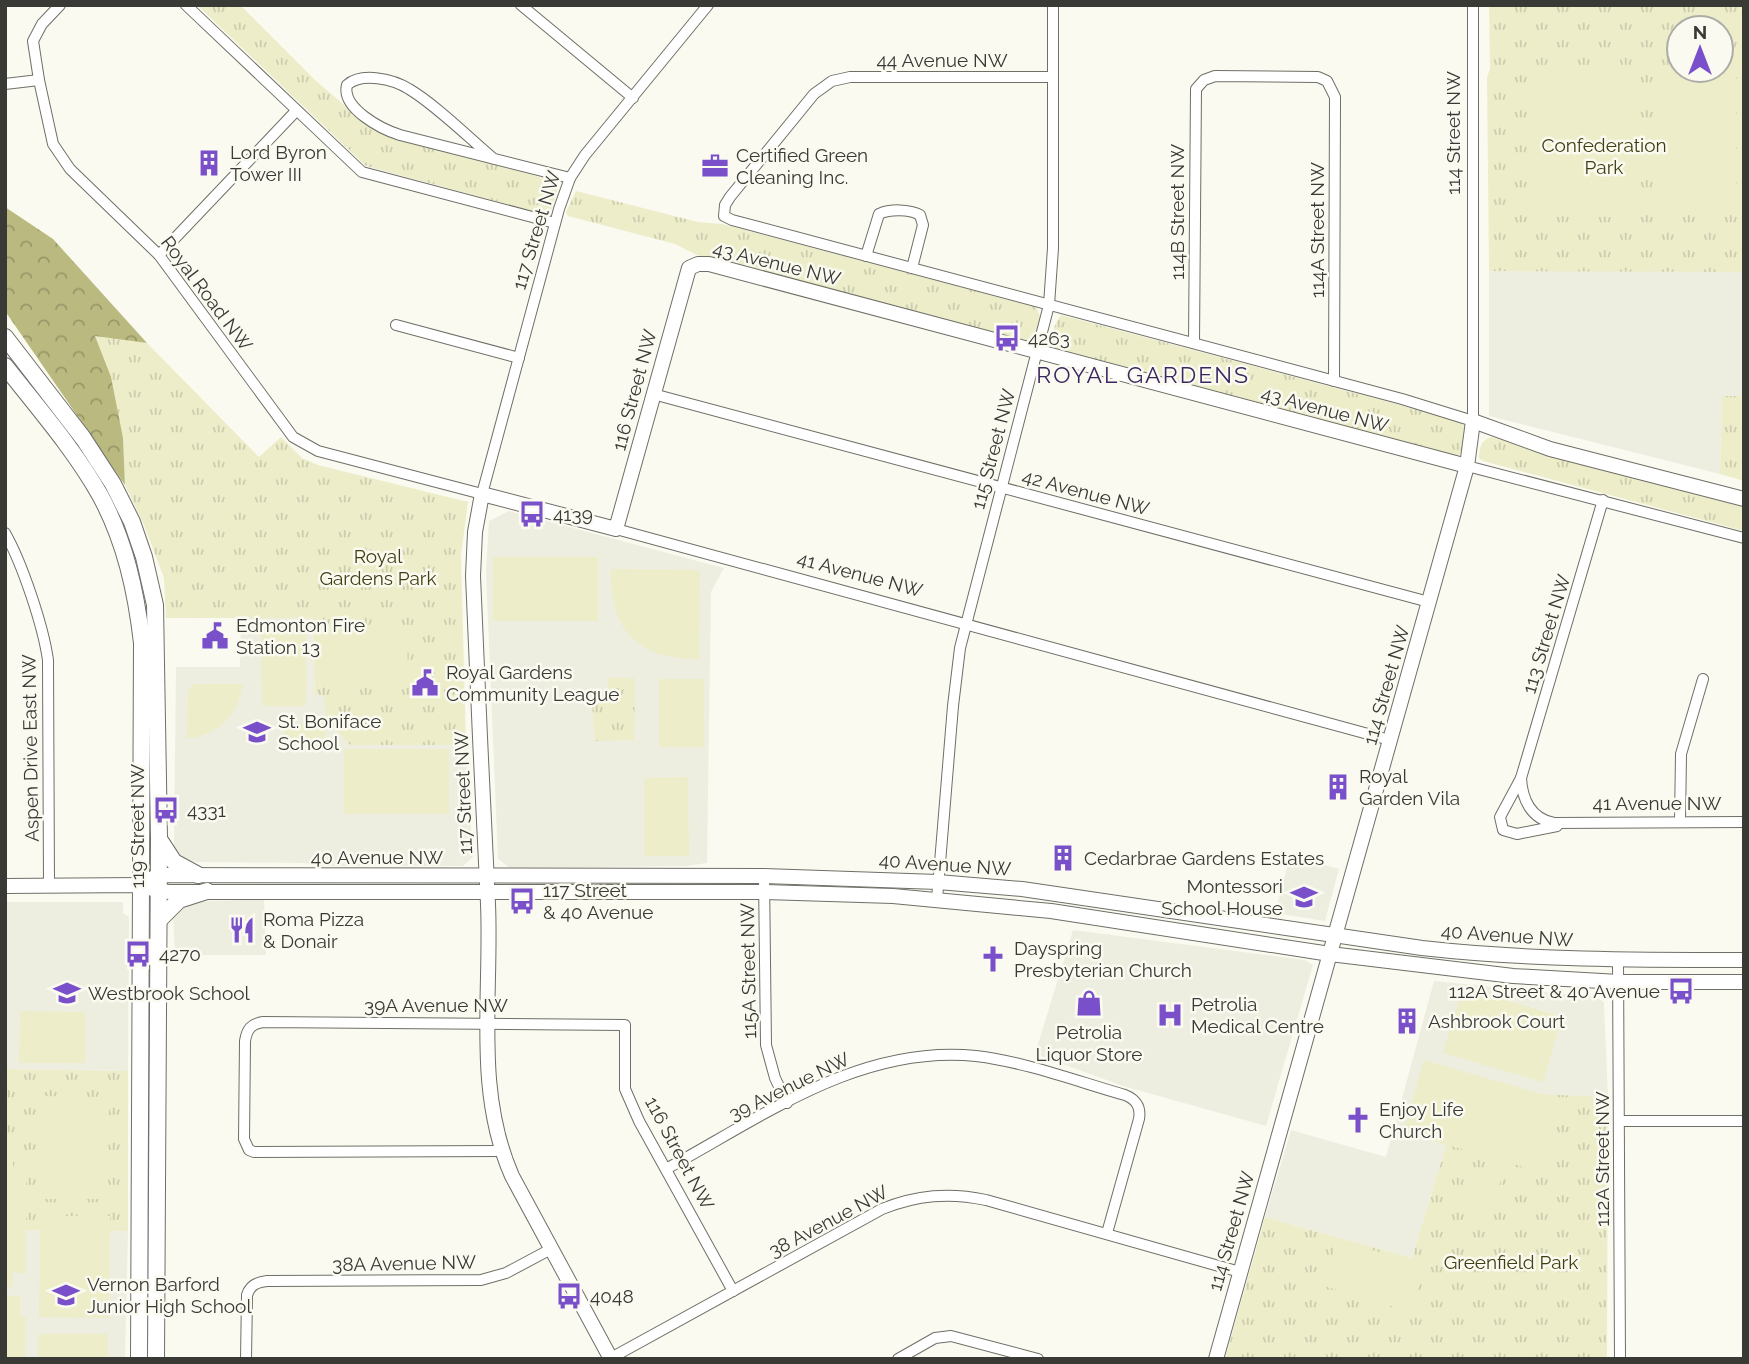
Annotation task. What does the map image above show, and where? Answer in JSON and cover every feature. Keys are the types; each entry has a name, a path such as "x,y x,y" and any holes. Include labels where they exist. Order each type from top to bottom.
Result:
{"main road":[{"name":"119 Street NW","path":"5,337 83,438 113,484 132,522 144,557 155,605 159,839 156,1359"},
{"name":"119 Street NW","path":"5,366 69,448 99,495 115,527 127,561 138,611 142,643 139,1359"},
{"path":"159,839 174,862 198,875"},
{"path":"159,920 179,900 207,891"}],"street":[{"name":"Royal Road NW","path":"60,5 42,24 33,41 53,144 70,169 159,255 293,437 318,451"},
{"path":"186,5 362,172 555,223"},
{"name":"117 Street NW","path":"611,1358 512,1176 502,1151 488,1087 486,884 473,576 475,532 482,494 555,223 570,178 585,155 708,5"},
{"name":"115 Street NW","path":"937,899 956,672 965,623 1049,305 1053,248 1052,5"},
{"name":"114 Street NW","path":"1216,1359 1467,466 1473,421 1473,5"},
{"path":"525,6 634,98"},
{"name":"114B Street NW","path":"1194,343 1196,89 1200,83 1212,77 1227,76 1314,76 1327,81"},
{"name":"44 Avenue NW","path":"724,216 724,209 730,197 814,93 832,81 850,77 1053,77"},
{"path":"494,159 409,89 380,79 360,79 347,85 345,92 348,100 375,125 400,135 494,159 570,178"},
{"path":"5,84 39,80"},
{"name":"114A Street NW","path":"1327,81 1335,97 1334,381"},
{"path":"159,255 296,111"},
{"name":"43 Avenue NW","path":"866,256 879,214 886,211 914,212 920,215 923,225 912,268"},
{"name":"43 Avenue NW","path":"724,216 1334,381 1473,421 1550,449 1744,499"},
{"name":"43 Avenue NW","path":"694,265 709,264 1744,538"},
{"name":"116 Street NW","path":"616,529 686,272 694,265"},
{"path":"396,325 519,358"},
{"name":"42 Avenue NW","path":"653,394 1429,602"},
{"name":"41 Avenue NW","path":"318,451 965,623 1390,740"},
{"name":"113 Street NW","path":"1503,830 1500,817 1521,778 1603,500"},
{"name":"Aspen Drive East NW","path":"5,533 20,566 48,660 49,886"},
{"path":"1680,822 1681,754 1703,679"},
{"name":"41 Avenue NW","path":"1521,778 1524,798 1539,819 1545,821 1744,822"},
{"name":"41 Avenue NW","path":"1503,830 1517,834 1570,822"},
{"name":"40 Avenue NW","path":"5,886 141,885 198,875 855,894 937,899 1051,911 1330,954 1513,976 1619,982 1744,982"},
{"name":"40 Avenue NW","path":"158,883 207,891 765,876 939,882 1022,889 1479,954 1618,960 1744,960"},
{"name":"115A Street NW","path":"765,876 766,1045 775,1078 787,1103"},
{"name":"112A Street NW","path":"1618,960 1620,1359"},
{"name":"39A Avenue NW","path":"502,1151 249,1150 244,1139 245,1041 249,1028 263,1023 625,1025"},
{"name":"116 Street NW","path":"625,1025 625,1089 639,1121 733,1291"},
{"name":"39 Avenue NW","path":"666,1170 835,1078 868,1066 902,1059 974,1056 1009,1062 1125,1095 1137,1102 1139,1119 1107,1233"},
{"path":"1619,1121 1744,1121"},
{"name":"38 Avenue NW","path":"611,1358 882,1209 918,1197 971,1196 1240,1272"},
{"name":"38A Avenue NW","path":"246,1359 246,1301 248,1290 252,1286 267,1281 481,1280 506,1273 551,1249"},
{"path":"898,1359 935,1338 951,1336 1038,1359"}],"shaded area":[{"path":"1489,271 1744,272 1744,396 1722,396 1720,474 1489,416"},
{"path":"509,511 724,568 711,592 707,863 687,866 510,868 498,859 486,572 489,521"},
{"name":"St. Boniface School","path":"241,617 313,618 315,693 324,695 350,745 466,745 473,857 463,866 315,866 305,863 195,862 183,858 174,846 176,667 240,667"},
{"path":"1290,856 1339,869 1325,921 1275,913"},
{"path":"264,899 266,955 175,955 173,914 187,902"},
{"name":"Westbrook School","path":"5,902 123,902 123,913 129,917 128,1071 5,1069"},
{"path":"1073,930 1305,960 1313,965 1266,1126 1123,1086 1035,1054"},
{"path":"1434,981 1596,997 1604,1002 1608,1097 1463,1092 1412,1258 1265,1217 1291,1130 1386,1157"},
{"name":"Vernon Barford Junior High School","path":"5,1230 128,1231 125,1359 5,1359"}],"green space":[{"path":"197,5 240,5 315,80 364,122 383,134 554,181 557,191 552,209 543,214 366,166"},
{"name":"Confederation Park","path":"1489,5 1744,5 1744,272 1489,271 1487,77 1490,69"},
{"path":"1536,69 1634,70 1634,217 1535,216"},
{"path":"1658,70 1665,70 1665,84 1735,84 1736,70 1736,210 1659,211"},
{"path":"576,191 698,222 722,224 1036,307 1040,316 1037,332 1034,339 1028,343 697,255 675,244 568,216 566,212"},
{"path":"5,207 53,239 147,343 95,336 111,377 123,438 125,485 5,311"},
{"path":"1061,315 1460,421 1466,429 1462,452 1457,456 1055,350 1053,332"},
{"name":"Royal Gardens Park","path":"95,335 147,343 259,457 281,437 302,458 318,465 468,502 461,555 466,745 350,745 327,719 324,696 315,694 313,618 166,618 164,578 125,485 123,438"},
{"path":"1722,396 1744,396 1744,481 1720,474"},
{"path":"1492,437 1744,507 1744,531 1483,461 1479,458 1481,445"},
{"path":"493,557 598,557 598,621 493,621"},
{"path":"611,569 700,570 699,659 659,654 631,637 615,609"},
{"path":"261,627 306,627 306,706 262,706"},
{"path":"407,627 408,679 319,679 319,628"},
{"path":"608,678 635,678 634,740 595,741 591,692 609,692"},
{"path":"659,679 704,679 704,747 659,747"},
{"path":"194,684 243,684 236,705 225,722 208,733 187,738 188,691"},
{"path":"314,714 326,726 325,738 289,741 281,726 300,725"},
{"path":"344,749 449,749 449,814 344,814"},
{"path":"688,777 689,856 644,856 644,778"},
{"path":"1463,987 1562,1017 1543,1082 1443,1053"},
{"path":"20,1011 85,1012 85,1063 19,1063"},
{"path":"1424,1060 1562,1100 1541,1172 1403,1132"},
{"path":"5,1069 128,1071 128,1231 5,1230"},
{"name":"Greenfield Park","path":"1463,1091 1608,1097 1607,1359 1225,1359 1265,1217 1412,1258"},
{"path":"40,1096 109,1097 108,1199 39,1199"},
{"path":"5,1146 13,1146 13,1179 26,1179 26,1274 13,1272 12,1287 5,1287"},
{"path":"1468,1167 1502,1177 1490,1213 1475,1206 1467,1197 1465,1184"},
{"path":"40,1216 110,1216 109,1318 39,1317"},
{"path":"1337,1240 1424,1265 1411,1312 1324,1286"},
{"path":"5,1296 20,1296 20,1316 26,1317 25,1359 5,1359"},
{"path":"38,1334 108,1334 108,1359 38,1359"}],"place":[{"name":"Lord Byron Tower III","path":"209,163"},
{"name":"Certified Green Cleaning Inc.","path":"715,166"},
{"name":"4263","path":"1007,338"},
{"name":"4139","path":"532,514"},
{"name":"Edmonton Fire Station 13","path":"215,636"},
{"name":"Royal Gardens Community League","path":"425,683"},
{"name":"St. Boniface School","path":"257,732"},
{"name":"Royal Garden Vila","path":"1338,787"},
{"name":"4331","path":"166,810"},
{"name":"Cedarbrae Gardens Estates","path":"1063,858"},
{"name":"Montessori School House","path":"1304,897"},
{"name":"117 Street & 40 Avenue","path":"522,901"},
{"name":"Roma Pizza & Donair","path":"242,930"},
{"name":"4270","path":"138,954"},
{"name":"Dayspring Presbyterian Church","path":"993,959"},
{"name":"112A Street & 40 Avenue","path":"1681,991"},
{"name":"Westbrook School","path":"67,993"},
{"name":"Petrolia Liquor Store","path":"1089,1003"},
{"name":"Petrolia Medical Centre","path":"1170,1015"},
{"name":"Ashbrook Court","path":"1407,1021"},
{"name":"Enjoy Life Church","path":"1358,1120"},
{"name":"Vernon Barford Junior High School","path":"66,1295"},
{"name":"4048","path":"569,1296"}],"district":[{"name":"ROYAL GARDENS","path":"1143,374"}]}
